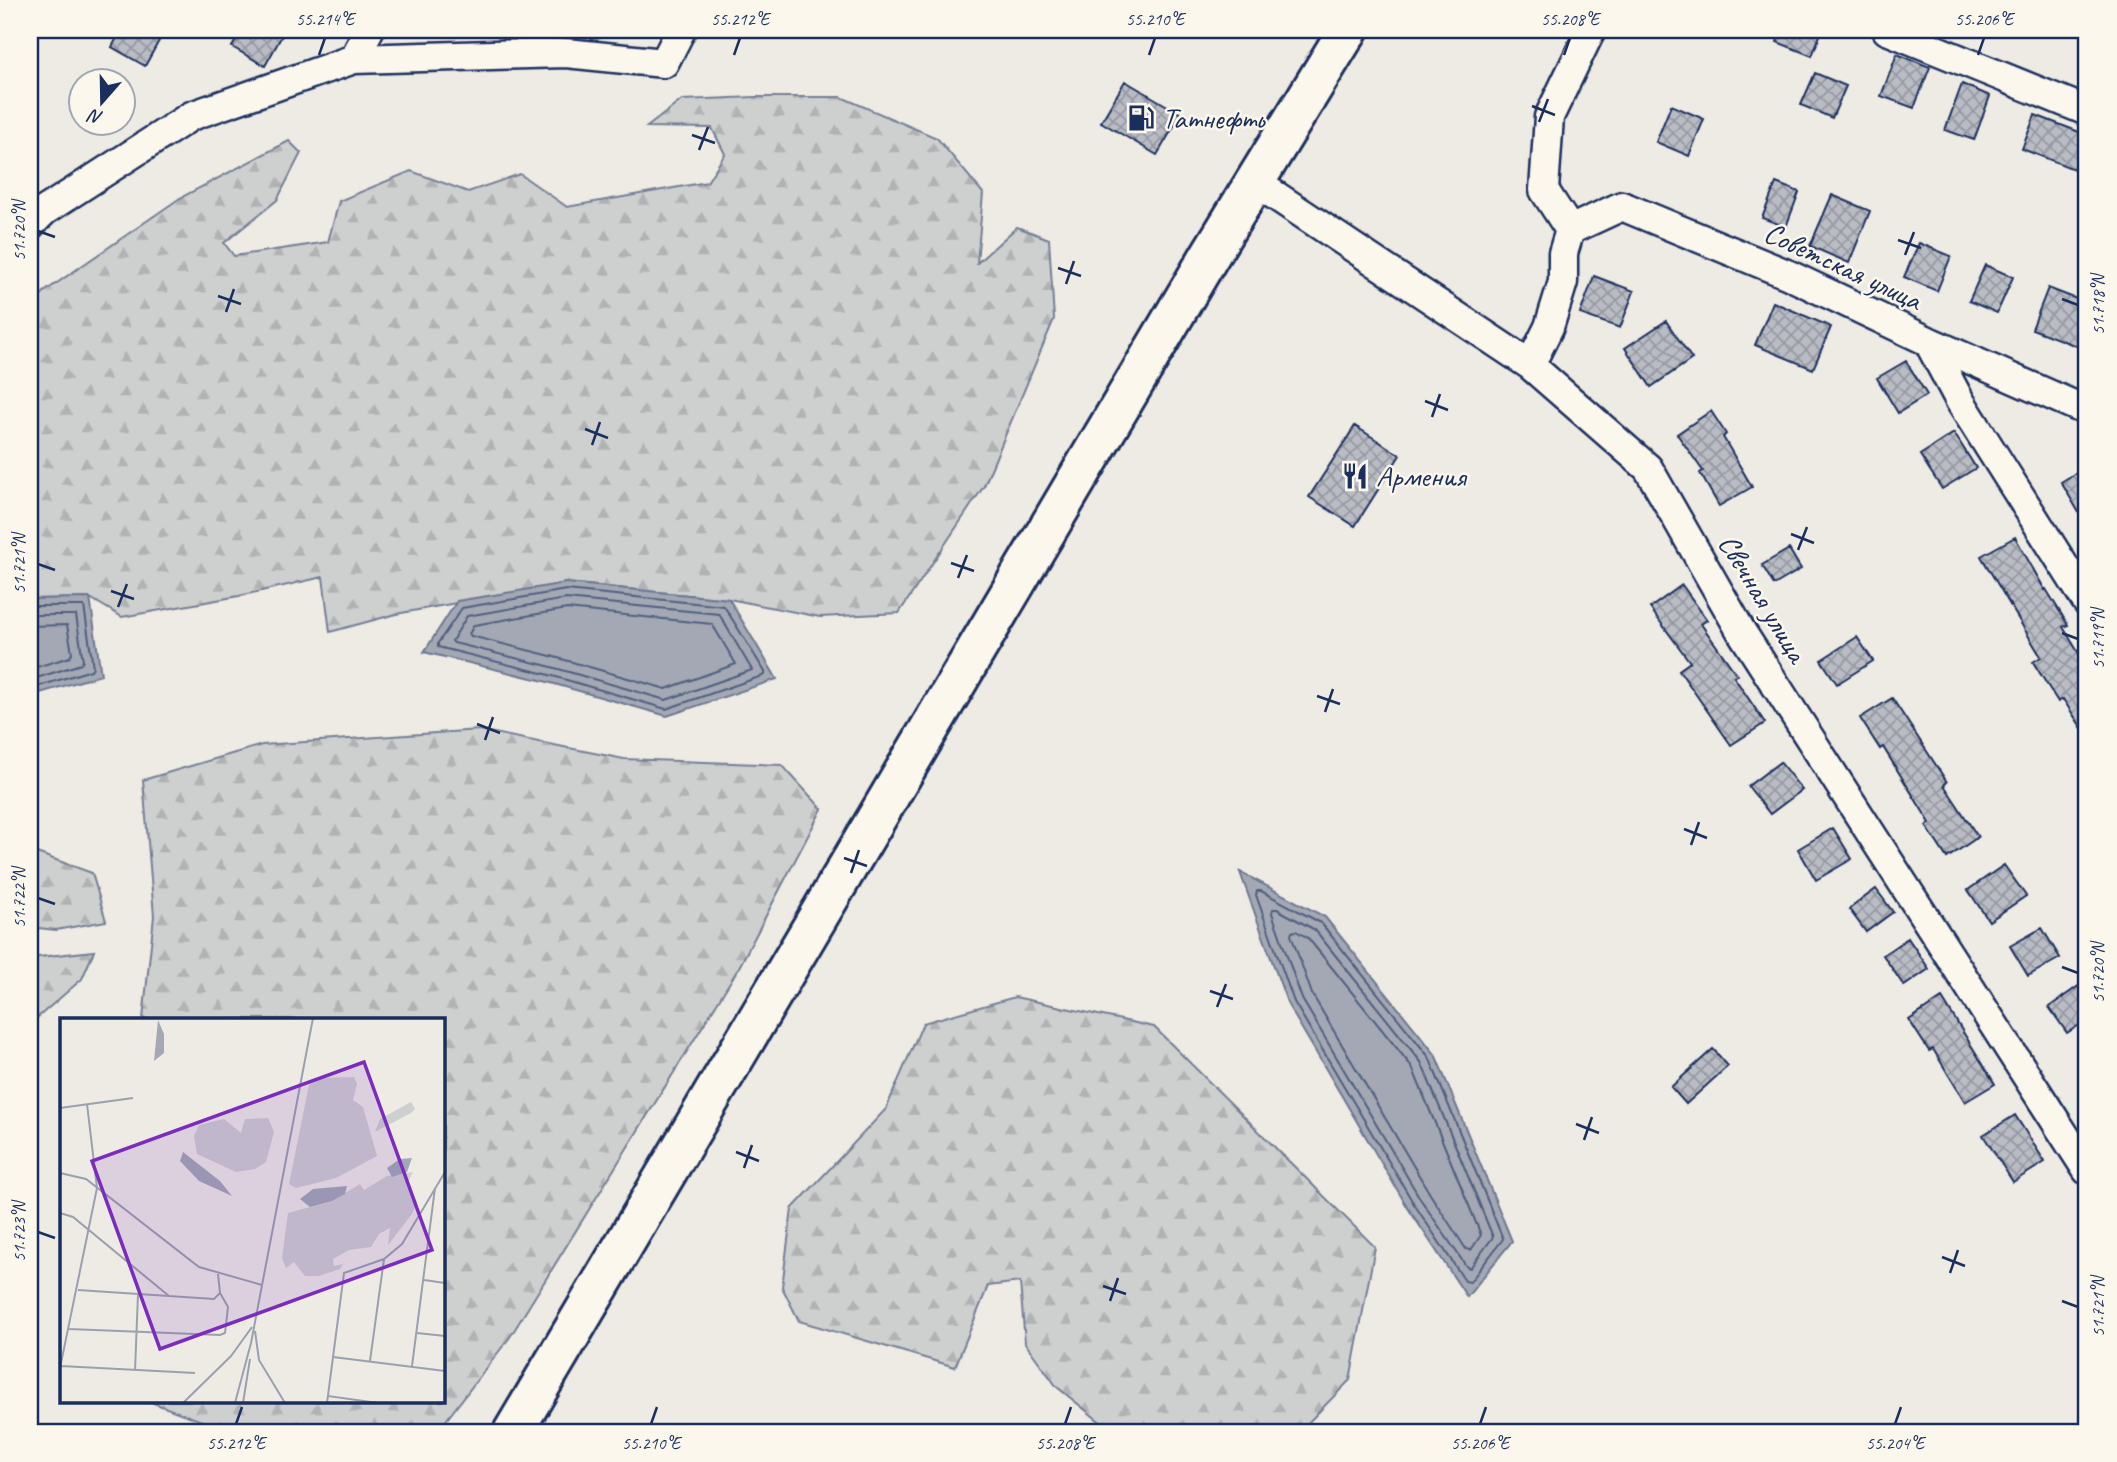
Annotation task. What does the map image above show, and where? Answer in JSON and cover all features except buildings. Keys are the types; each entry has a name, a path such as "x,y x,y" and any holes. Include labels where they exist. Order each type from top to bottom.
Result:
{"highway":[{"path":"513,1432 1255,181 1348,30"}],"street":[{"path":"354,59 369,30"},
{"path":"30,225 44,211 191,116 354,59 566,53 664,63 681,30"},
{"path":"1530,365 1549,327 1563,282 1563,253 1570,230 1544,190 1549,117 1591,30"},
{"path":"1887,30 2087,111"},
{"name":"Свечная улица","path":"1255,181 1530,365 1647,468 1741,631 2087,1170"},
{"name":"Советская улица","path":"1570,230 1622,206 1789,275 1928,341 2087,411"},
{"path":"1928,341 1961,401 2087,602"},
{"path":"1961,401 1996,371"}],"green space":[{"path":"841,97 937,138 983,193 977,263 1017,227 1049,239 1054,319 984,486 899,613 820,617 729,599 566,583 396,614 330,632 323,577 239,596 122,617 90,598 30,599 30,311 44,292 180,198 289,141 301,153 277,200 224,243 234,256 328,242 339,201 411,171 468,192 520,174 567,207 707,182 725,154 712,128 647,127 682,100"},
{"path":"479,730 624,759 782,765 822,809 738,969 510,1337 437,1432 231,1432 151,1402 444,1402 444,1018 143,1018 154,916 143,780 262,745"},
{"path":"34,852 92,873 106,921 56,930 30,927 30,859"},
{"path":"94,951 82,979 30,1024 30,958"},
{"path":"1015,997 1154,1027 1375,1247 1350,1380 1299,1432 1127,1432 1103,1424 1057,1387 1025,1343 1020,1282 988,1286 955,1367 799,1321 782,1287 792,1209 886,1109 923,1023"}],"water":[{"path":"566,583 729,599 777,679 667,716 544,681 424,652 457,601"},
{"path":"90,598 101,675 30,696 30,599"},
{"path":"1240,872 1325,917 1435,1054 1512,1241 1467,1297 1408,1208 1288,1005"}],"place":[{"name":"Татнефть","path":"1141,118"},
{"name":"Армения","path":"1355,476"}]}
